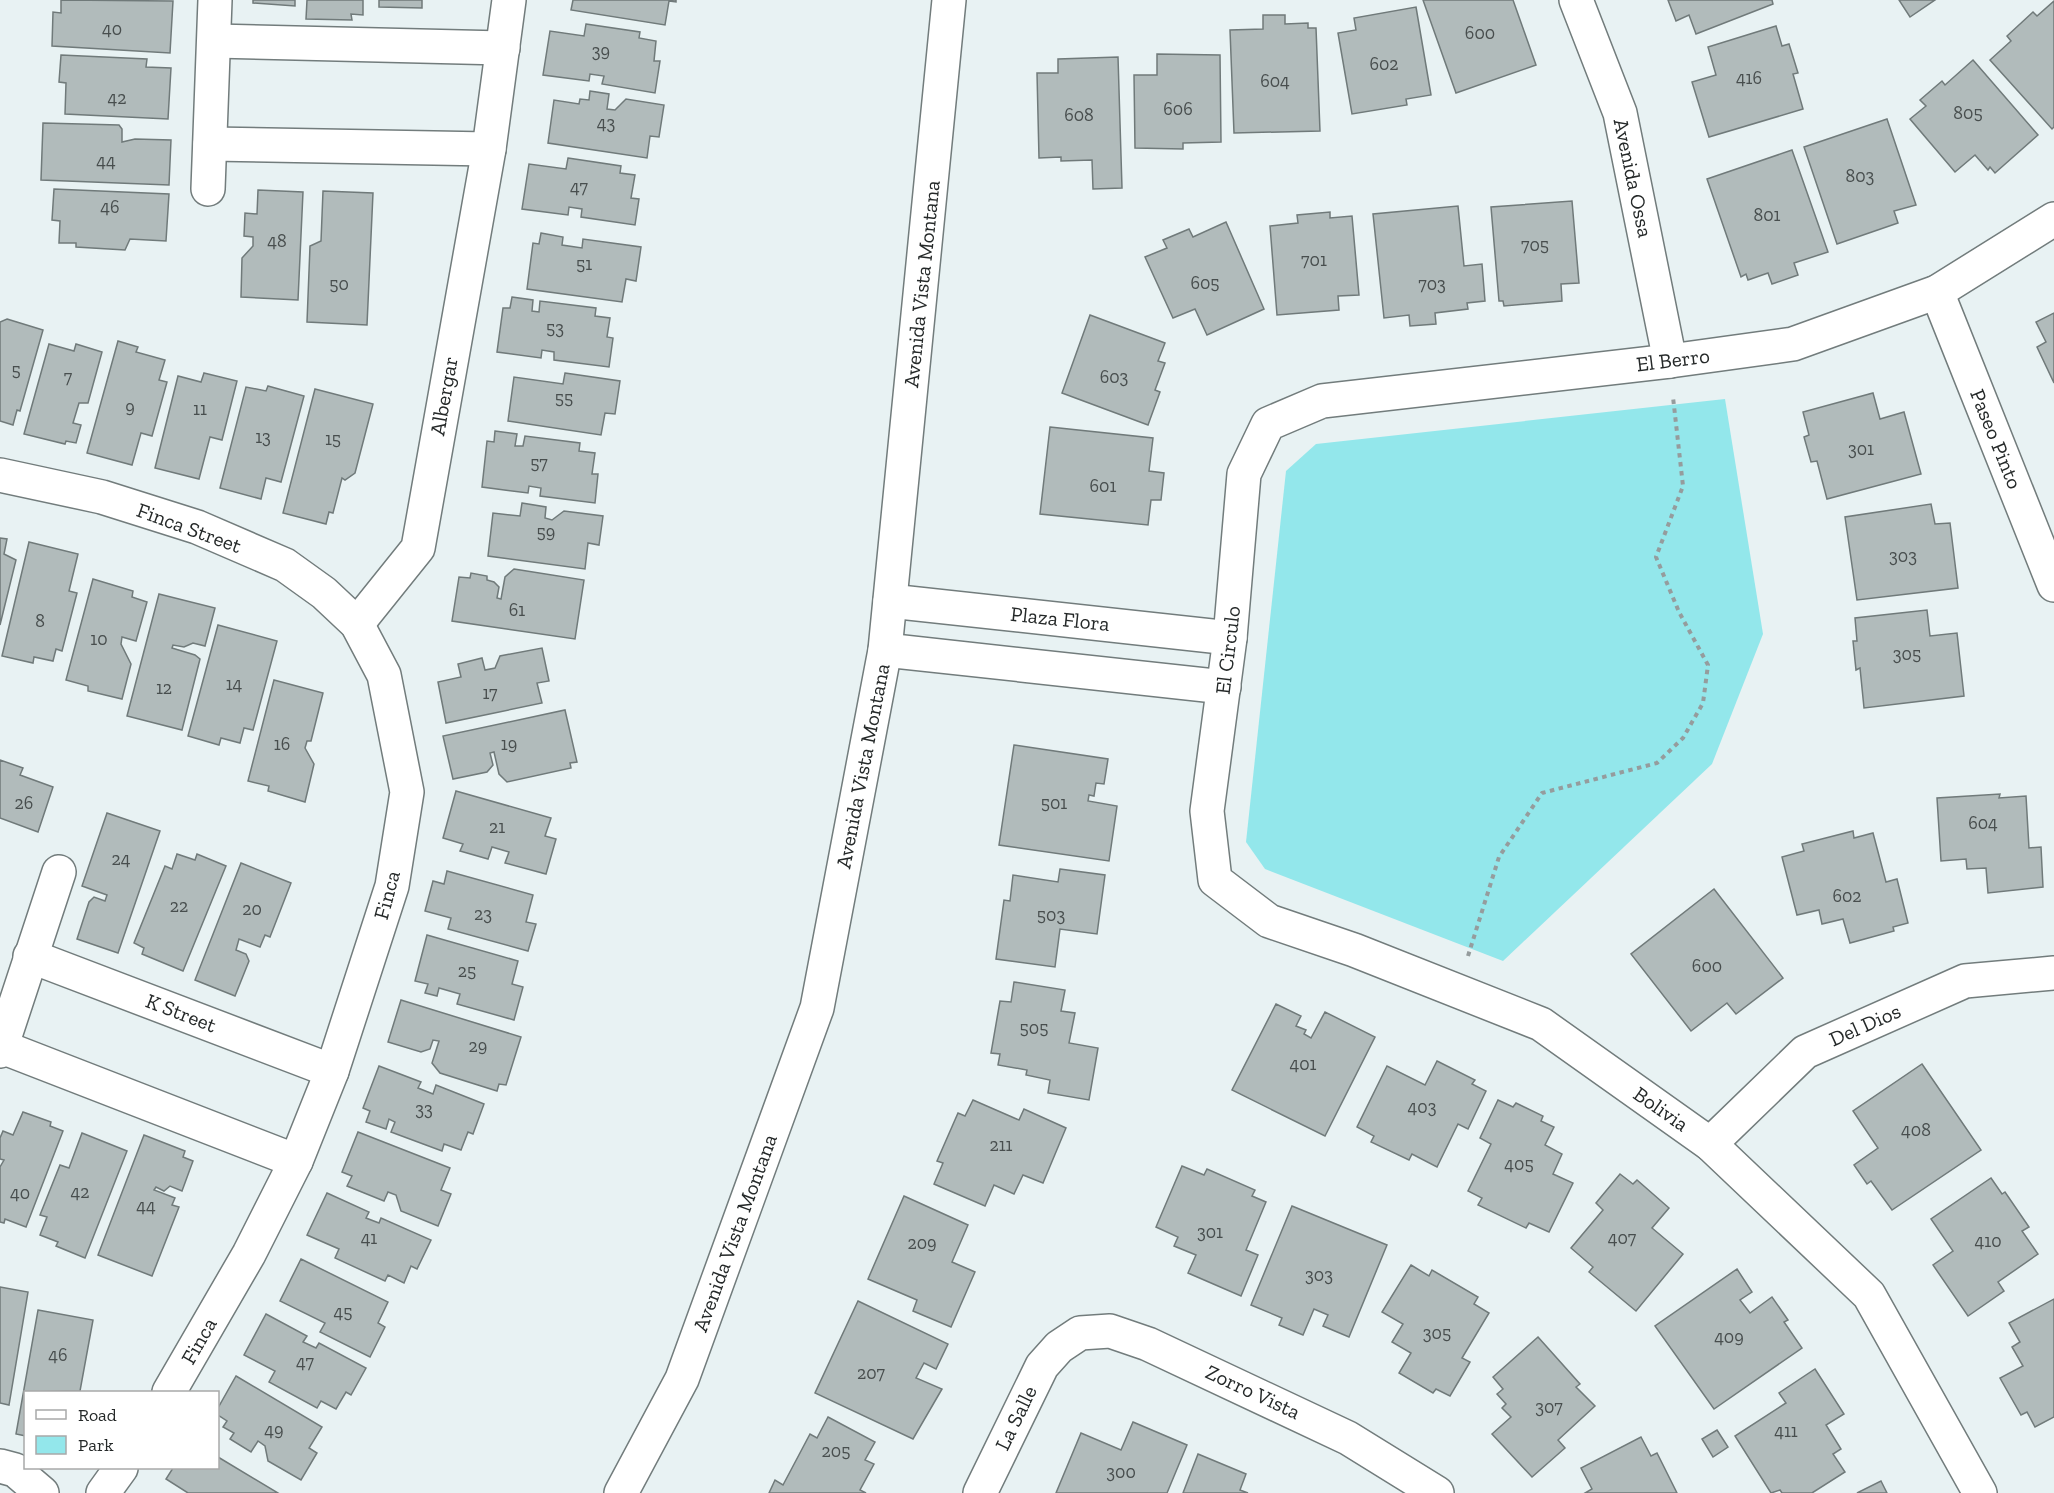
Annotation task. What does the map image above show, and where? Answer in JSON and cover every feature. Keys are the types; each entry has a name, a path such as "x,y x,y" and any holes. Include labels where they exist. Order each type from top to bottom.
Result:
{"street":[{"path":"208,189 215,0"},
{"name":"Albergar","path":"357,624 418,548 489,148 509,0"},
{"name":"Avenida Vista Montana","path":"621,1493 682,1379 817,1008 885,650 949,0"},
{"name":"Avenida Ossa","path":"1576,0 1620,113 1670,361"},
{"path":"215,41 503,48"},
{"path":"210,144 489,148"},
{"name":"El Berro","path":"1268,424 1322,401 1670,361 1793,344 1937,292 2054,219"},
{"name":"Paseo Pinto","path":"1937,292 2054,585"},
{"name":"El Circulo","path":"1215,880 1207,811 1230,638 1244,474 1268,424"},
{"name":"Finca Street","path":"0,475 102,497 196,526 285,566 324,592 357,624"},
{"name":"Plaza Flora","path":"890,601 1230,638"},
{"name":"Finca","path":"170,1391 249,1254 296,1161 332,1071 392,886 407,792 384,675 357,624"},
{"path":"885,650 1224,687"},
{"path":"59,872 1,1049 296,1161"},
{"name":"Bolivia","path":"1215,880 1269,921 1354,950 1541,1024 1710,1144 1869,1295 1980,1493"},
{"name":"K Street","path":"30,956 332,1071"},
{"name":"Del Dios","path":"1710,1144 1805,1052 1965,981 2054,973"},
{"name":"Zorro Vista","path":"1059,1347 1080,1333 1110,1331 1148,1344 1348,1438 1437,1493"},
{"name":"La Salle","path":"980,1493 1042,1366 1059,1347"},
{"path":"0,1466 15,1470 42,1493"},
{"path":"103,1493 120,1469"}],"path":[{"path":"1459,992 1476,924 1499,857 1542,793 1657,763 1683,738 1703,703 1708,665 1679,612 1656,557 1683,486 1670,361"}],"green space":[{"path":"1725,399 1763,634 1712,764 1503,961 1265,869 1246,842 1286,471 1316,444"}],"building":[{"path":"61,0 173,1 170,53 52,46 53,12 61,13"},
{"path":"253,0 295,0 295,6 253,3"},
{"path":"307,0 363,0 363,15 351,14 352,20 306,19"},
{"path":"379,0 422,0 422,8 379,7"},
{"path":"573,0 676,0 676,2 669,1 665,25 571,10"},
{"path":"1423,0 1513,0 1536,65 1456,93"},
{"path":"1668,0 1772,0 1773,4 1696,34 1689,15 1676,21"},
{"path":"1899,0 1935,0 1910,17"},
{"path":"2054,1 2054,127 2052,129 1990,60 2011,41 2007,36 2033,12 2037,16"},
{"path":"1416,7 1431,95 1406,99 1407,105 1352,114 1338,33 1356,30 1354,18"},
{"path":"1263,15 1285,15 1285,24 1308,23 1308,28 1316,28 1320,131 1234,133 1230,30 1263,29"},
{"path":"586,24 640,32 639,38 656,41 654,61 660,61 655,93 602,84 604,76 590,74 589,81 543,75 550,31 584,36"},
{"path":"1776,26 1782,46 1789,44 1798,73 1793,74 1803,109 1709,137 1692,82 1716,75 1708,47"},
{"path":"1157,54 1220,55 1221,142 1183,143 1183,149 1135,148 1134,75 1157,75"},
{"path":"61,55 147,59 146,67 171,68 168,119 65,114 66,83 59,82"},
{"path":"1118,57 1122,188 1093,189 1092,160 1061,161 1061,157 1039,158 1037,73 1058,73 1058,59"},
{"path":"1973,60 2038,135 1995,173 1990,167 1988,170 1975,155 1955,172 1910,119 1926,106 1920,100 1942,81 1945,85"},
{"path":"590,91 609,94 607,109 615,110 626,99 664,105 659,137 650,136 647,158 548,143 554,100 579,104 580,99 589,100"},
{"path":"1887,119 1916,205 1894,211 1898,223 1837,244 1804,147"},
{"path":"43,123 119,125 122,129 122,142 135,139 171,140 169,185 41,180"},
{"path":"1792,150 1828,252 1794,263 1798,275 1772,284 1768,273 1748,280 1746,274 1741,277 1707,179"},
{"path":"568,158 621,166 620,173 635,175 631,198 639,199 635,225 581,217 582,209 569,207 568,215 522,209 529,164 566,169"},
{"path":"54,189 169,194 166,241 130,239 125,250 76,247 76,243 59,243 60,221 52,220"},
{"path":"258,190 303,192 298,300 241,297 242,258 253,246 253,237 244,236 245,213 257,214"},
{"path":"323,191 373,193 367,325 307,322 310,246 321,241"},
{"path":"1572,201 1579,283 1561,284 1562,301 1504,306 1503,301 1499,301 1491,207"},
{"path":"1458,206 1464,266 1482,264 1485,301 1467,303 1468,309 1435,313 1436,324 1410,326 1409,315 1384,318 1373,214"},
{"path":"1330,212 1330,218 1352,216 1359,295 1338,296 1339,310 1277,315 1270,226 1298,223 1297,215"},
{"path":"1226,222 1264,309 1207,335 1195,309 1173,318 1145,257 1167,248 1163,240 1189,229 1193,237"},
{"path":"541,233 563,237 562,245 582,248 583,239 641,247 636,281 626,279 622,302 527,289 533,243 539,244"},
{"path":"512,297 533,300 532,311 539,312 540,301 596,308 595,316 610,318 607,337 613,338 609,367 554,360 554,352 542,350 541,358 497,352 503,308 510,308"},
{"path":"2054,313 2054,383 2037,347 2046,342 2036,322"},
{"path":"1090,315 1165,343 1158,361 1165,363 1155,390 1160,392 1148,425 1062,393"},
{"path":"7,319 43,330 20,411 17,410 13,425 0,421 0,322"},
{"path":"118,341 138,347 136,352 165,360 159,380 167,382 152,436 141,433 132,465 87,453"},
{"path":"49,344 74,351 76,344 102,352 88,403 79,403 73,423 81,425 76,443 66,441 65,444 24,434"},
{"path":"204,373 237,381 222,440 210,437 199,479 155,468 178,376 201,382"},
{"path":"565,373 620,381 615,414 605,413 601,435 508,421 514,377 563,384"},
{"path":"268,386 304,396 281,482 266,478 261,499 220,488 246,387 266,391"},
{"path":"315,389 373,404 355,473 345,480 342,478 333,513 329,512 326,524 283,513"},
{"path":"1873,393 1880,419 1904,412 1921,474 1827,499 1817,461 1811,462 1804,437 1809,435 1803,412"},
{"path":"1050,427 1153,438 1149,471 1164,473 1161,500 1151,500 1148,525 1040,514"},
{"path":"495,431 517,434 515,446 523,446 525,436 580,443 579,451 595,453 592,474 598,474 595,503 540,496 541,488 529,486 528,493 482,487 487,441 494,442"},
{"path":"522,503 546,507 545,518 552,520 564,511 603,516 599,545 588,543 585,569 488,556 493,513 520,516"},
{"path":"1931,504 1935,524 1950,523 1958,588 1857,600 1845,517"},
{"path":"0,538 7,539 4,554 16,560 0,625"},
{"path":"29,542 78,554 69,591 77,593 62,651 56,649 53,661 34,657 33,663 2,656"},
{"path":"514,569 584,580 575,639 452,621 459,577 470,578 471,573 487,576 487,580 499,587 497,598 501,599 505,577"},
{"path":"93,579 133,591 132,597 147,602 136,641 122,637 121,644 131,664 122,699 88,691 88,686 66,680"},
{"path":"159,594 215,608 205,646 193,643 184,647 173,645 172,648 195,655 200,659 182,730 127,716"},
{"path":"1927,610 1930,636 1957,633 1964,696 1864,708 1860,668 1856,670 1853,641 1857,641 1855,618"},
{"path":"218,625 277,641 253,730 244,728 240,743 221,738 219,745 188,736"},
{"path":"542,648 549,681 537,683 542,703 446,723 438,682 461,677 458,664 482,658 485,670 495,668 500,656"},
{"path":"274,680 323,693 311,741 307,741 305,748 314,764 305,802 268,791 269,786 248,781"},
{"path":"565,710 577,762 570,763 571,768 507,782 499,774 494,752 490,753 493,765 487,772 453,779 443,736"},
{"path":"1014,745 1108,759 1104,784 1096,783 1094,796 1089,795 1088,801 1117,806 1109,861 999,845"},
{"path":"0,760 23,768 20,775 53,787 38,832 0,818"},
{"path":"456,791 551,818 545,836 556,839 546,874 505,863 509,852 492,847 488,859 460,851 463,844 443,838"},
{"path":"2000,794 1999,798 2026,796 2029,848 2041,847 2043,887 1988,893 1986,868 1967,869 1966,859 1941,861 1937,798"},
{"path":"107,813 160,831 118,953 77,939 89,902 94,897 105,901 107,895 82,886"},
{"path":"1853,831 1854,838 1873,833 1886,882 1897,879 1908,923 1893,927 1894,931 1850,943 1843,919 1822,924 1819,910 1797,915 1782,857 1804,851 1802,844"},
{"path":"177,854 195,860 197,854 226,866 183,971 142,954 144,948 134,943 165,866 172,869"},
{"path":"241,863 291,883 270,937 265,935 260,947 239,939 236,950 246,954 249,961 235,996 195,980"},
{"path":"1060,869 1105,875 1097,934 1060,929 1055,967 996,959 1004,900 1010,901 1013,875 1058,882"},
{"path":"447,871 533,895 526,922 536,924 528,951 448,929 451,918 425,911 433,881 444,884"},
{"path":"1714,889 1783,978 1736,1014 1727,1003 1691,1031 1631,954"},
{"path":"427,935 518,961 512,984 523,987 514,1020 457,1004 460,994 439,988 437,996 425,993 428,984 415,981"},
{"path":"1014,982 1065,990 1061,1011 1075,1013 1069,1043 1098,1048 1089,1100 1048,1093 1050,1080 1026,1075 1027,1070 998,1065 1000,1054 991,1053 1000,1001 1011,1002"},
{"path":"401,1000 521,1037 506,1085 499,1084 497,1091 440,1073 432,1063 439,1041 433,1040 430,1049 421,1052 388,1042"},
{"path":"1276,1004 1301,1016 1296,1026 1306,1030 1304,1034 1311,1038 1325,1012 1375,1037 1325,1136 1232,1090"},
{"path":"1437,1061 1475,1080 1472,1084 1486,1091 1468,1129 1458,1124 1437,1167 1412,1154 1409,1160 1371,1142 1374,1136 1357,1127 1387,1066 1425,1085"},
{"path":"1922,1064 1981,1150 1892,1210 1871,1181 1867,1184 1854,1165 1878,1148 1853,1111"},
{"path":"379,1066 421,1082 418,1088 433,1094 436,1085 484,1104 473,1134 468,1132 461,1150 444,1144 442,1151 391,1132 395,1122 389,1119 386,1129 366,1122 370,1111 363,1108"},
{"path":"973,1100 1019,1120 1024,1109 1066,1128 1043,1183 1023,1175 1014,1194 994,1185 985,1206 934,1184 943,1163 937,1161 958,1113 965,1116"},
{"path":"1498,1100 1513,1107 1516,1103 1543,1116 1541,1121 1554,1127 1545,1145 1562,1154 1553,1174 1573,1183 1549,1232 1529,1223 1526,1228 1478,1205 1482,1198 1468,1191 1491,1144 1480,1138"},
{"path":"23,1112 51,1122 50,1126 63,1131 26,1227 5,1219 4,1223 0,1222 0,1167 4,1160 0,1159 0,1138 3,1131 13,1135"},
{"path":"358,1132 450,1168 441,1190 451,1194 438,1226 401,1211 396,1195 388,1192 384,1201 347,1186 352,1176 342,1172"},
{"path":"82,1133 127,1151 85,1258 56,1246 58,1242 40,1235 47,1217 40,1215 60,1165 69,1168"},
{"path":"144,1135 185,1151 183,1157 193,1161 182,1191 170,1186 164,1191 156,1187 154,1190 175,1198 172,1205 179,1207 152,1276 98,1255"},
{"path":"1182,1166 1204,1175 1207,1169 1255,1190 1252,1196 1266,1202 1246,1250 1258,1255 1241,1296 1188,1273 1196,1255 1174,1246 1178,1237 1156,1227"},
{"path":"1620,1174 1633,1184 1637,1180 1669,1208 1652,1228 1683,1254 1636,1311 1589,1272 1593,1267 1571,1248 1603,1210 1596,1203"},
{"path":"1991,1178 2002,1194 2005,1192 2029,1227 2022,1231 2038,1254 1998,1282 2004,1291 1968,1316 1933,1265 1953,1251 1931,1219"},
{"path":"327,1193 369,1212 366,1218 379,1223 381,1218 431,1240 417,1269 411,1266 404,1283 388,1275 385,1281 335,1258 339,1249 307,1235"},
{"path":"904,1196 968,1225 952,1262 975,1272 951,1327 913,1311 917,1300 868,1279"},
{"path":"1292,1206 1387,1245 1349,1337 1323,1326 1328,1315 1314,1309 1303,1335 1279,1325 1282,1318 1251,1305"},
{"path":"301,1259 388,1302 378,1323 385,1327 370,1357 320,1332 325,1323 280,1301"},
{"path":"1411,1265 1429,1276 1432,1270 1478,1297 1474,1304 1489,1313 1462,1358 1470,1362 1450,1396 1436,1389 1433,1393 1399,1373 1411,1353 1392,1342 1403,1324 1382,1312"},
{"path":"1737,1269 1752,1292 1740,1300 1750,1313 1772,1297 1788,1320 1784,1322 1802,1348 1714,1409 1655,1326"},
{"path":"0,1287 28,1292 9,1405 0,1403"},
{"path":"2054,1299 2054,1417 2035,1427 2027,1412 2021,1415 2000,1378 2023,1366 2012,1347 2020,1342 2009,1323"},
{"path":"858,1301 948,1344 936,1369 924,1363 916,1378 942,1389 913,1439 815,1393"},
{"path":"38,1310 93,1320 80,1391 24,1391 24,1436 16,1434"},
{"path":"266,1314 307,1336 303,1342 316,1348 319,1343 366,1368 351,1395 346,1392 336,1409 321,1401 317,1408 269,1382 275,1371 244,1355"},
{"path":"1538,1337 1580,1384 1576,1387 1595,1406 1558,1440 1565,1448 1532,1477 1492,1434 1511,1417 1502,1408 1506,1404 1497,1394 1503,1389 1493,1377"},
{"path":"1815,1369 1844,1414 1826,1425 1841,1449 1833,1454 1845,1472 1812,1493 1782,1493 1780,1490 1771,1493 1735,1436 1786,1403 1779,1393"},
{"path":"236,1376 322,1427 309,1448 317,1453 301,1480 268,1461 265,1446 258,1441 251,1452 230,1439 234,1433 223,1427 227,1421 219,1416 219,1406"},
{"path":"828,1417 875,1442 865,1460 874,1464 860,1490 866,1493 769,1493 775,1480 783,1485 810,1434 817,1438"},
{"path":"1133,1422 1187,1445 1167,1493 1056,1493 1081,1433 1121,1450"},
{"path":"1717,1430 1728,1447 1713,1457 1702,1439"},
{"path":"1641,1437 1651,1456 1657,1453 1677,1493 1585,1493 1592,1489 1581,1468"},
{"path":"1198,1454 1246,1474 1240,1490 1248,1493 1183,1493"},
{"path":"219,1458 278,1493 188,1493 166,1479 172,1469 219,1469"},
{"path":"1881,1481 1887,1493 1857,1493"}]}
